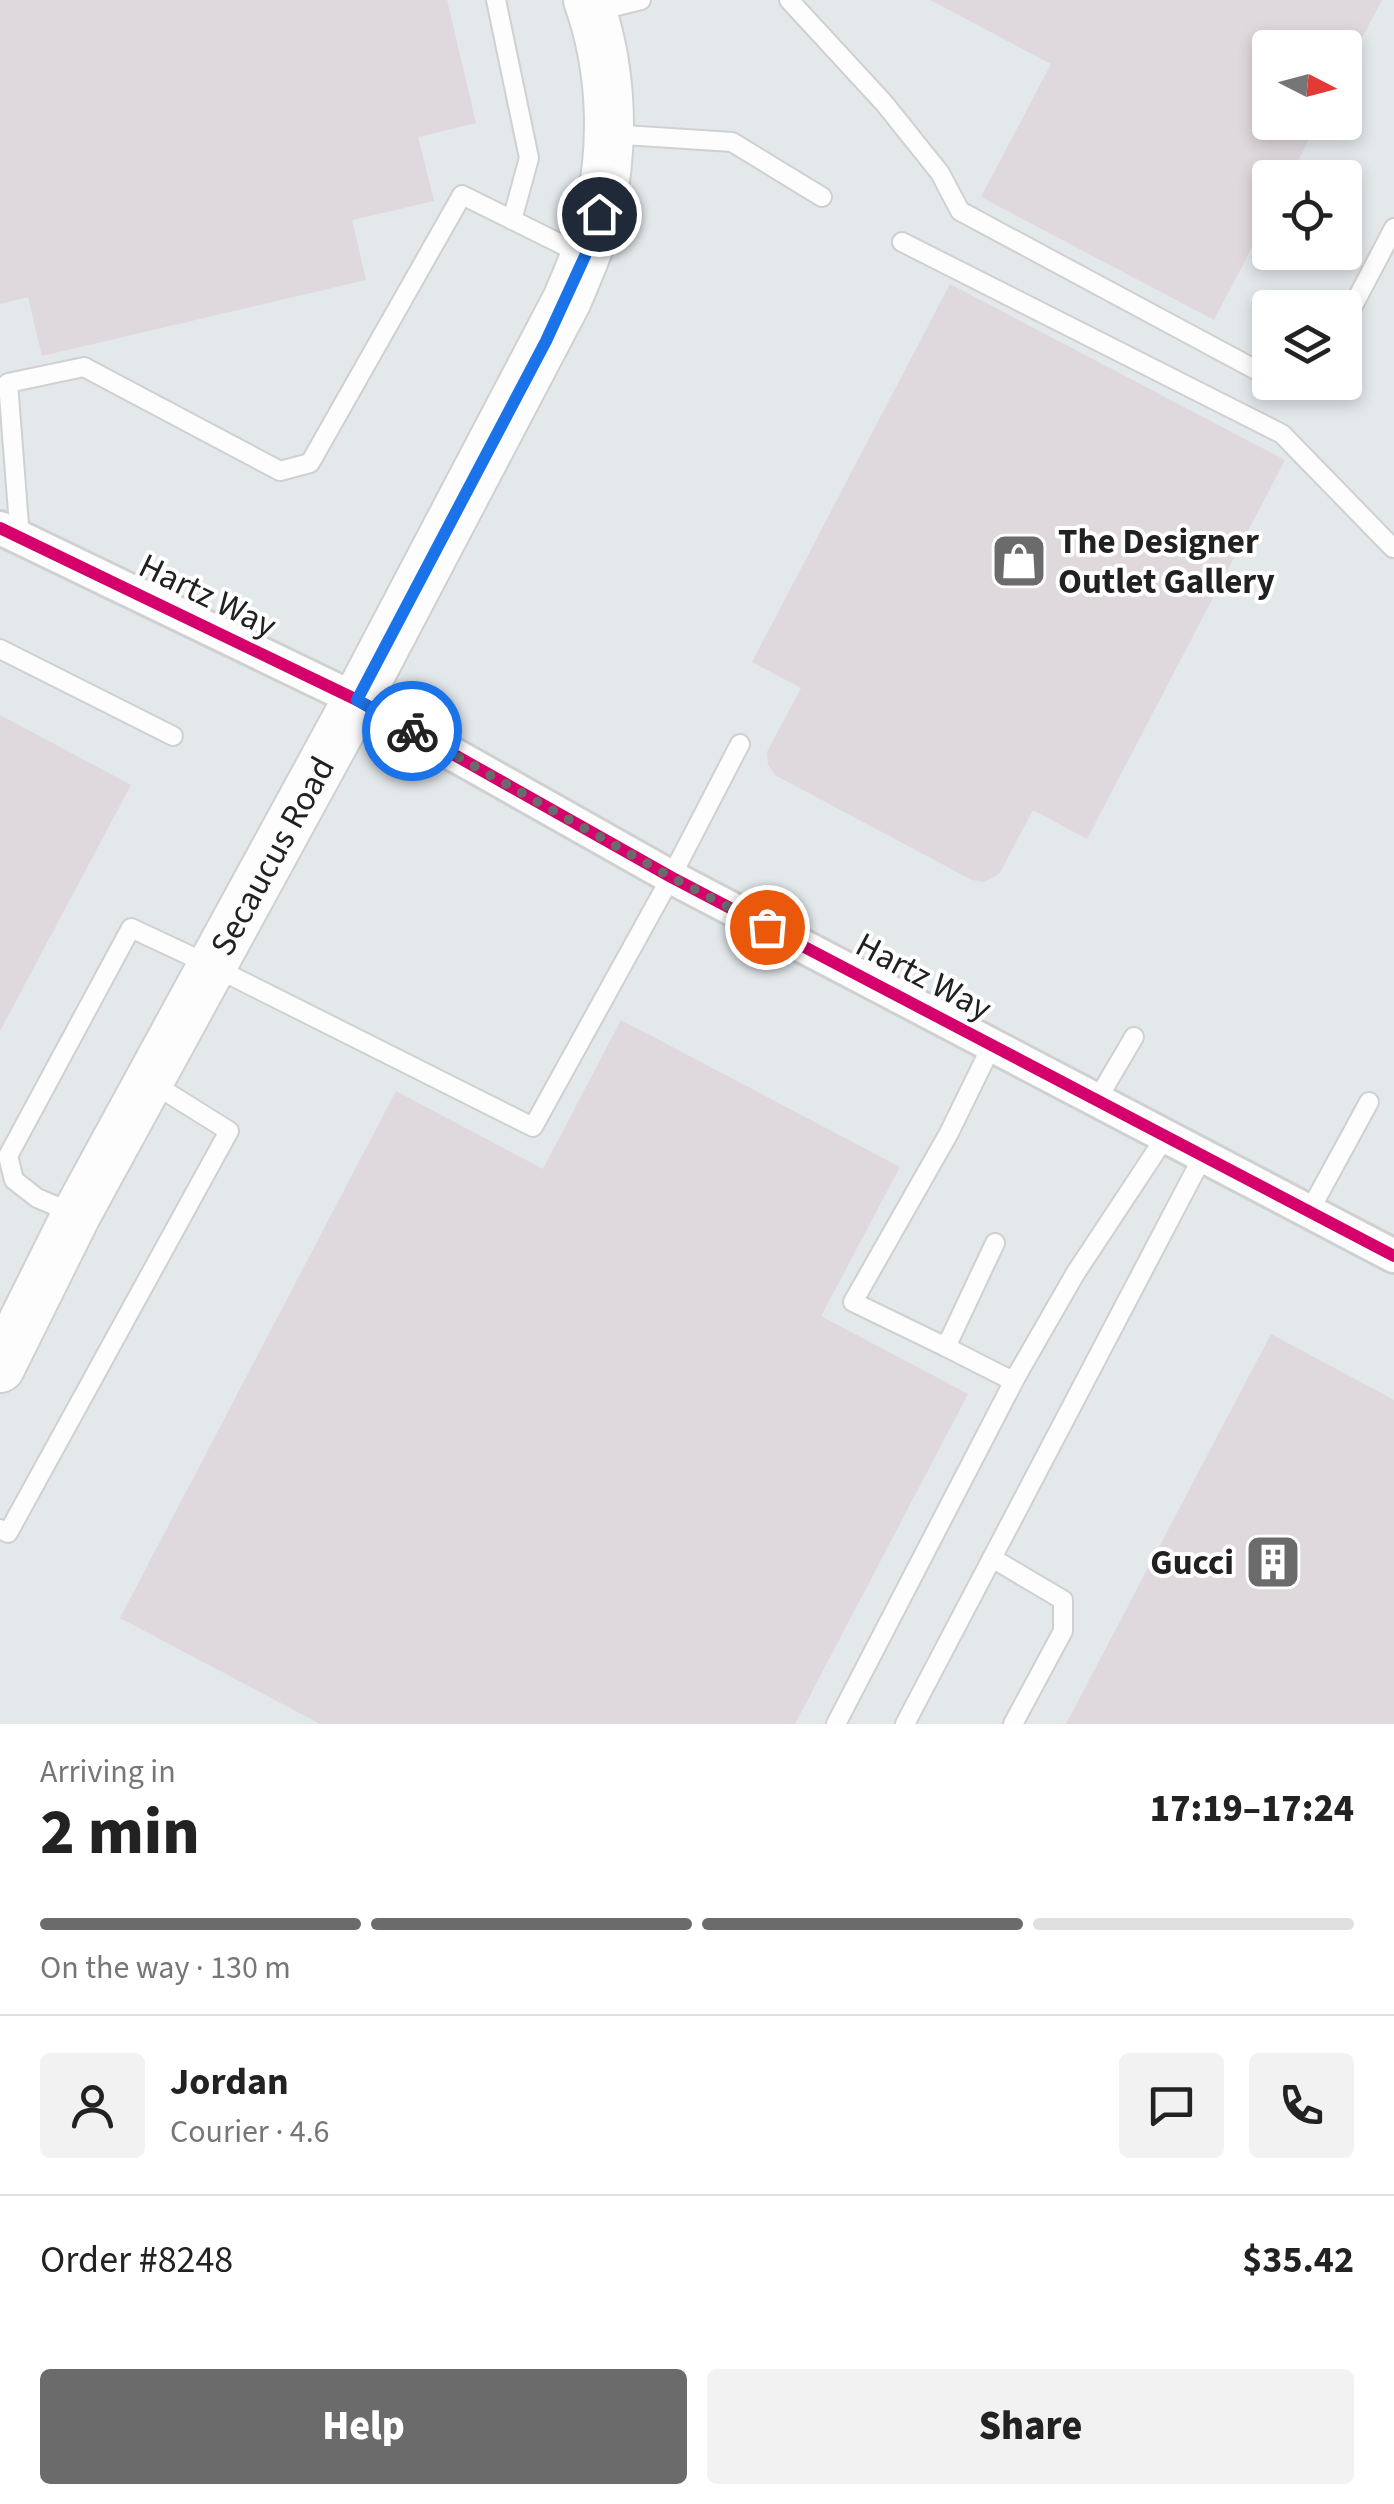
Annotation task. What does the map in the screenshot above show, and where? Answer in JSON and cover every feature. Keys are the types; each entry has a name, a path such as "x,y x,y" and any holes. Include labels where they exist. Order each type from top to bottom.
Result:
{"main road":[{"name":"Secaucus Road","path":"0,1368 76,1214 357,700 546,341 585,256 599,214 609,134 603,53 590,6"}],"street":[{"name":"Hartz Way","path":"10,533 357,700 671,877 1394,1256"}],"lane":[{"path":"496,0 530,158 512,220"},
{"path":"590,6 641,0"},
{"path":"788,0 940,172 960,211 1252,369"},
{"path":"609,134 732,142 822,197"},
{"path":"10,533 4,383 84,367 280,471 310,464 462,195 585,256"},
{"path":"1361,290 1394,228"},
{"path":"902,242 1282,434 1393,548"},
{"path":"0,649 173,736"},
{"path":"76,1214 37,1198 14,1180 8,1156 131,928 533,1127 740,744"},
{"path":"1097,1100 1134,1037"},
{"path":"992,1045 949,1133 853,1302 1009,1380 1017,1375"},
{"path":"0,1529 8,1533 229,1131 149,1081"},
{"path":"1309,1212 1369,1102"},
{"path":"836,1724 1017,1375 1076,1274 1166,1136"},
{"path":"905,1724 1203,1156"},
{"path":"946,1347 995,1243"},
{"path":"992,1558 1063,1600 1063,1631 1013,1724"}],"shaded area":[{"path":"0,0 1394,0 1394,1724 0,1724"}],"building":[{"path":"0,0 447,0 476,123 418,137 434,201 352,220 366,280 42,356 28,297 0,304"},
{"path":"930,0 1382,0 1362,38 1362,30 1252,30 1252,140 1309,140 1298,160 1252,160 1252,247 1214,320 981,197 1051,64"},
{"name":"The Designer Outlet Gallery","path":"950,284 1285,460 1087,839 1033,810 999,874 984,882 972,880 775,775 768,765 767,752 801,688 752,662"},
{"path":"0,715 131,785 0,1031"},
{"path":"621,1020 900,1167 821,1316 968,1394 795,1724 320,1724 120,1618 396,1091 543,1169"},
{"name":"Gucci","path":"1271,1334 1394,1400 1394,1724 1066,1724"}],"cycle path":[{"path":"0,528 357,700 671,877 1394,1256"}],"way so far":[{"path":"412,731 767,927"}],"place":[{"name":"The Designer Outlet Gallery","path":"1019,561"},
{"name":"Gucci","path":"1273,1562"}],"route":[{"path":"412,731 357,700 546,341 585,256 599,214"}]}
